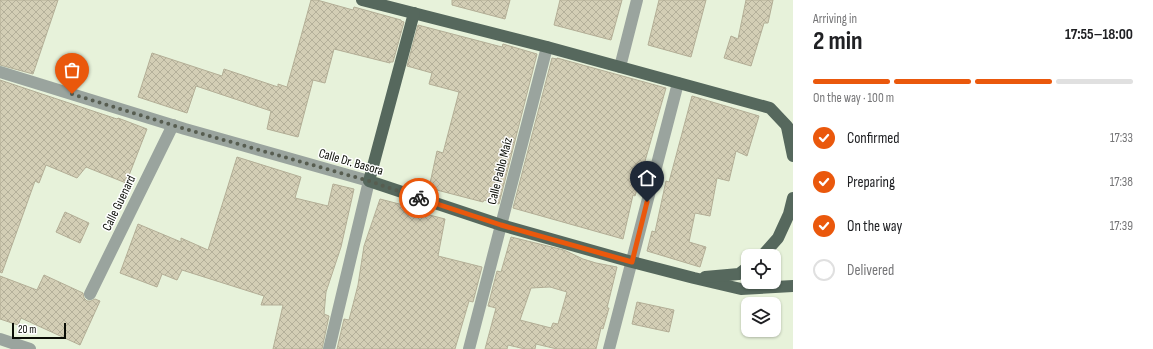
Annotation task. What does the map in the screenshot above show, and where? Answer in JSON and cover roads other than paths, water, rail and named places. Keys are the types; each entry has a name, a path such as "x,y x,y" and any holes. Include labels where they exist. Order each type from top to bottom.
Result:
{"main road":[{"path":"362,0 547,47 770,108 790,130 793,156"},
{"path":"369,181 414,13"},
{"name":"Calle Dr. Basora","path":"369,181 501,225 694,278 741,289 793,286"},
{"path":"768,249 778,238 790,214 793,198"},
{"path":"694,278 739,274 741,272"}],"street":[{"path":"620,67 637,0"},
{"name":"Calle Pablo Maíz","path":"469,349 547,47"},
{"name":"Calle Dr. Basora","path":"0,72 173,125 369,181"},
{"path":"609,349 678,83"},
{"name":"Calle Guenard","path":"90,294 173,125"},
{"path":"329,349 369,181"},
{"path":"0,339 26,349"}]}
